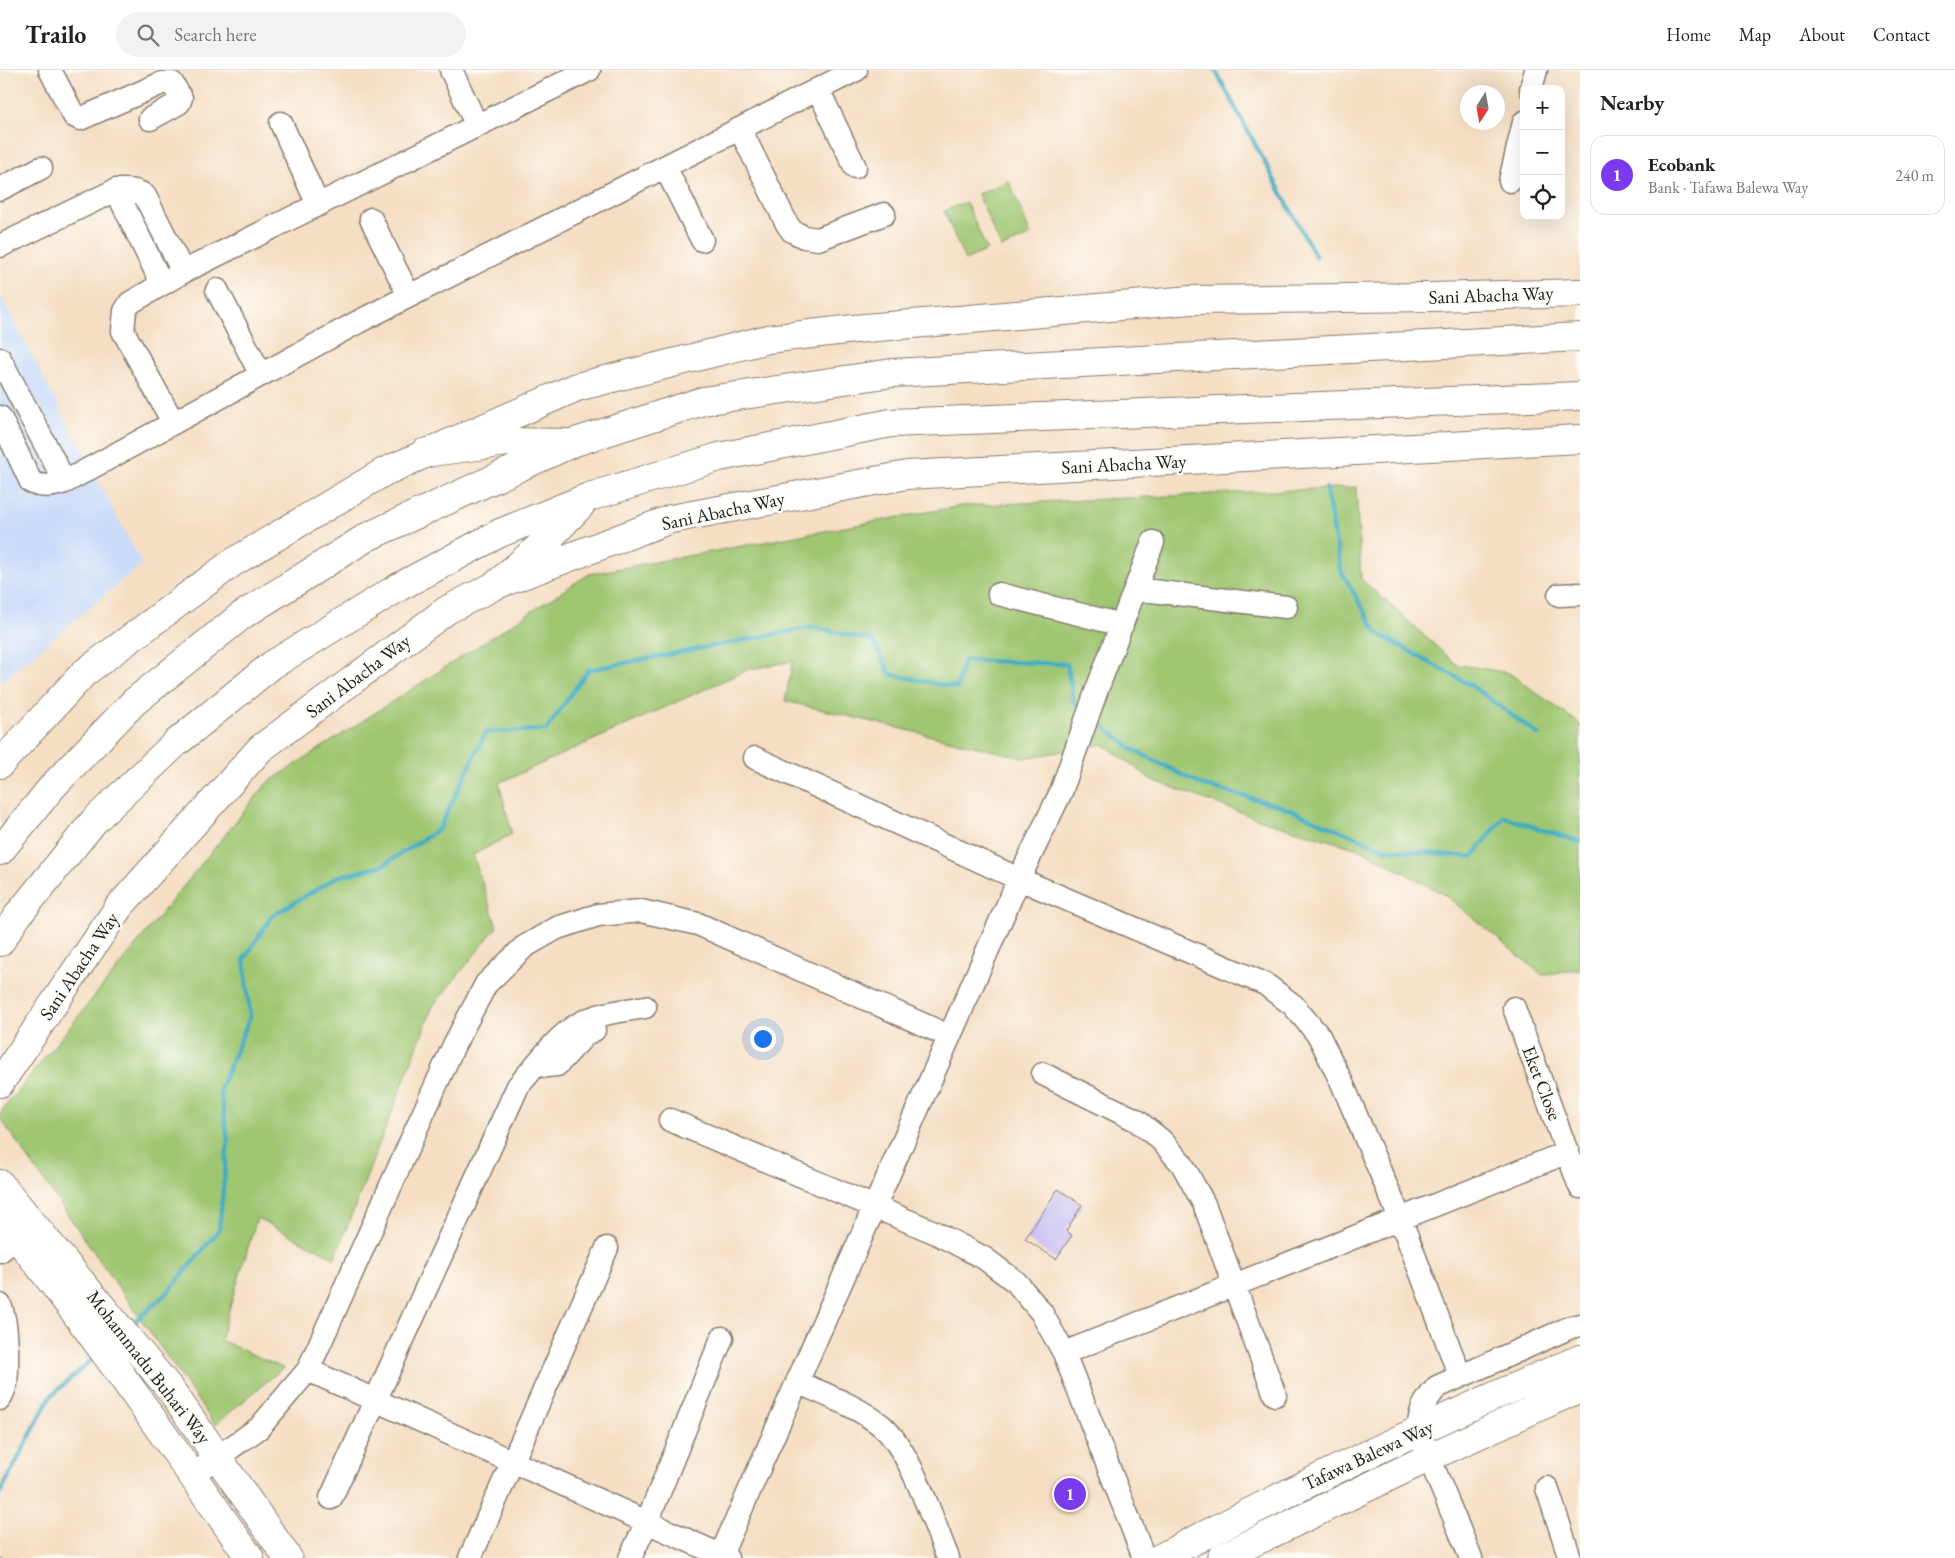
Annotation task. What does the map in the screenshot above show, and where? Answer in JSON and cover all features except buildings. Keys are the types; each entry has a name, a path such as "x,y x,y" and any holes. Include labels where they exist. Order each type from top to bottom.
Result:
{"main road":[{"name":"Sani Abacha Way","path":"0,764 84,673 232,564 384,472 576,387 768,339 854,328 1191,300 1580,293"},
{"path":"1526,338 1580,324"},
{"path":"0,851 53,786 134,702 241,616 367,537 572,443 703,401 892,373 1526,338 1580,337"},
{"path":"0,942 18,915 94,821 176,743 272,665 399,587 500,533 589,497 719,457 891,424 1580,396"},
{"path":"1536,399 1580,407"},
{"name":"Sani Abacha Way","path":"0,1083 119,907 260,749 447,610 496,585 671,519 907,475 1580,439"},
{"path":"424,453 507,442 572,443"},
{"path":"496,585 548,539 589,497"},
{"name":"Mohammadu Buhari Way","path":"0,1184 70,1286 146,1409 250,1558"},
{"name":"Mohammadu Buhari Way","path":"6,1235 70,1286 170,1389 288,1558"},
{"name":"Tafawa Balewa Way","path":"1160,1558 1263,1505 1418,1431 1495,1395 1580,1359"},
{"name":"Tafawa Balewa Way","path":"1221,1558 1430,1457 1580,1388"}],"street":[{"path":"50,70 74,116 80,119 162,83 172,83 181,98 179,103 150,119"},
{"path":"450,70 477,126"},
{"path":"174,422 123,331 125,311 130,303 183,272 589,70"},
{"path":"0,417 31,482 40,486 50,486 65,482 409,296 856,70"},
{"path":"1533,85 1536,70"},
{"path":"818,89 855,167"},
{"path":"281,123 318,205"},
{"path":"740,129 792,231 804,237 818,239 884,214"},
{"path":"1510,181 1522,130"},
{"path":"665,167 702,240"},
{"path":"0,189 41,168"},
{"path":"0,246 116,190 133,190 145,196 183,272"},
{"path":"116,190 162,284"},
{"path":"372,219 409,296"},
{"path":"217,290 261,375"},
{"path":"0,359 65,482"},
{"path":"308,1370 724,1556 797,1382 949,1036 1019,879 1061,792 1096,692 1153,542"},
{"path":"1135,589 1286,607"},
{"path":"999,594 1122,625"},
{"path":"755,758 1019,879 1265,984 1293,1005 1319,1036 1342,1082 1400,1218 1460,1376"},
{"path":"192,1475 259,1428 308,1370 454,1045 486,984 524,947 557,928 598,915 641,911 698,924 949,1036"},
{"path":"331,1498 518,1086 559,1040 578,1025 602,1015 645,1007"},
{"name":"Eket Close","path":"1514,1008 1580,1187"},
{"path":"537,1064 546,1066 557,1065 586,1034 614,1023"},
{"path":"1043,1074 1136,1120 1161,1140 1182,1164 1204,1204 1274,1395"},
{"path":"670,1120 934,1232 984,1258 1016,1282 1041,1312 1064,1353 1144,1558"},
{"path":"1064,1353 1568,1152"},
{"path":"470,1558 607,1248"},
{"path":"0,1305 3,1312 6,1349 6,1386 0,1399"},
{"path":"1471,1558 1418,1431 1420,1412 1426,1400 1437,1387 1580,1325"},
{"path":"630,1558 647,1522 722,1338"},
{"path":"797,1382 851,1406 882,1427 903,1452 948,1558"},
{"path":"1547,1488 1570,1558"}],"shaded area":[{"path":"0,295 142,564 0,683"}],"green space":[{"path":"1009,181 1031,235 1001,248 978,194"},
{"path":"966,202 987,250 965,260 944,211"},
{"path":"1356,487 1361,579 1456,664 1509,673 1580,724 1580,969 1542,975 1445,895 1362,850 1264,821 1152,780 1103,744 1024,758 785,701 793,661 747,670 499,783 512,834 473,855 497,927 433,1006 335,1258 257,1218 220,1340 283,1368 215,1425 0,1118 0,1113 267,783 589,574 960,506"}],"waterway":[{"path":"1215,70 1316,257"},
{"path":"1326,488 1341,571 1377,633 1472,686 1539,735"},
{"path":"129,1327 168,1292 219,1230 228,1140 220,1089 250,1017 244,959 272,916 337,877 382,866 439,829 486,732 546,730 588,670 813,627 873,641 890,674 957,688 964,660 1067,664 1074,703 1084,710"},
{"path":"1094,718 1132,749 1202,785 1281,806 1385,849 1472,857 1504,817 1580,842"},
{"path":"0,1493 50,1397 97,1355"}],"place":[{"name":"Ecobank","path":"1070,1494"}]}
